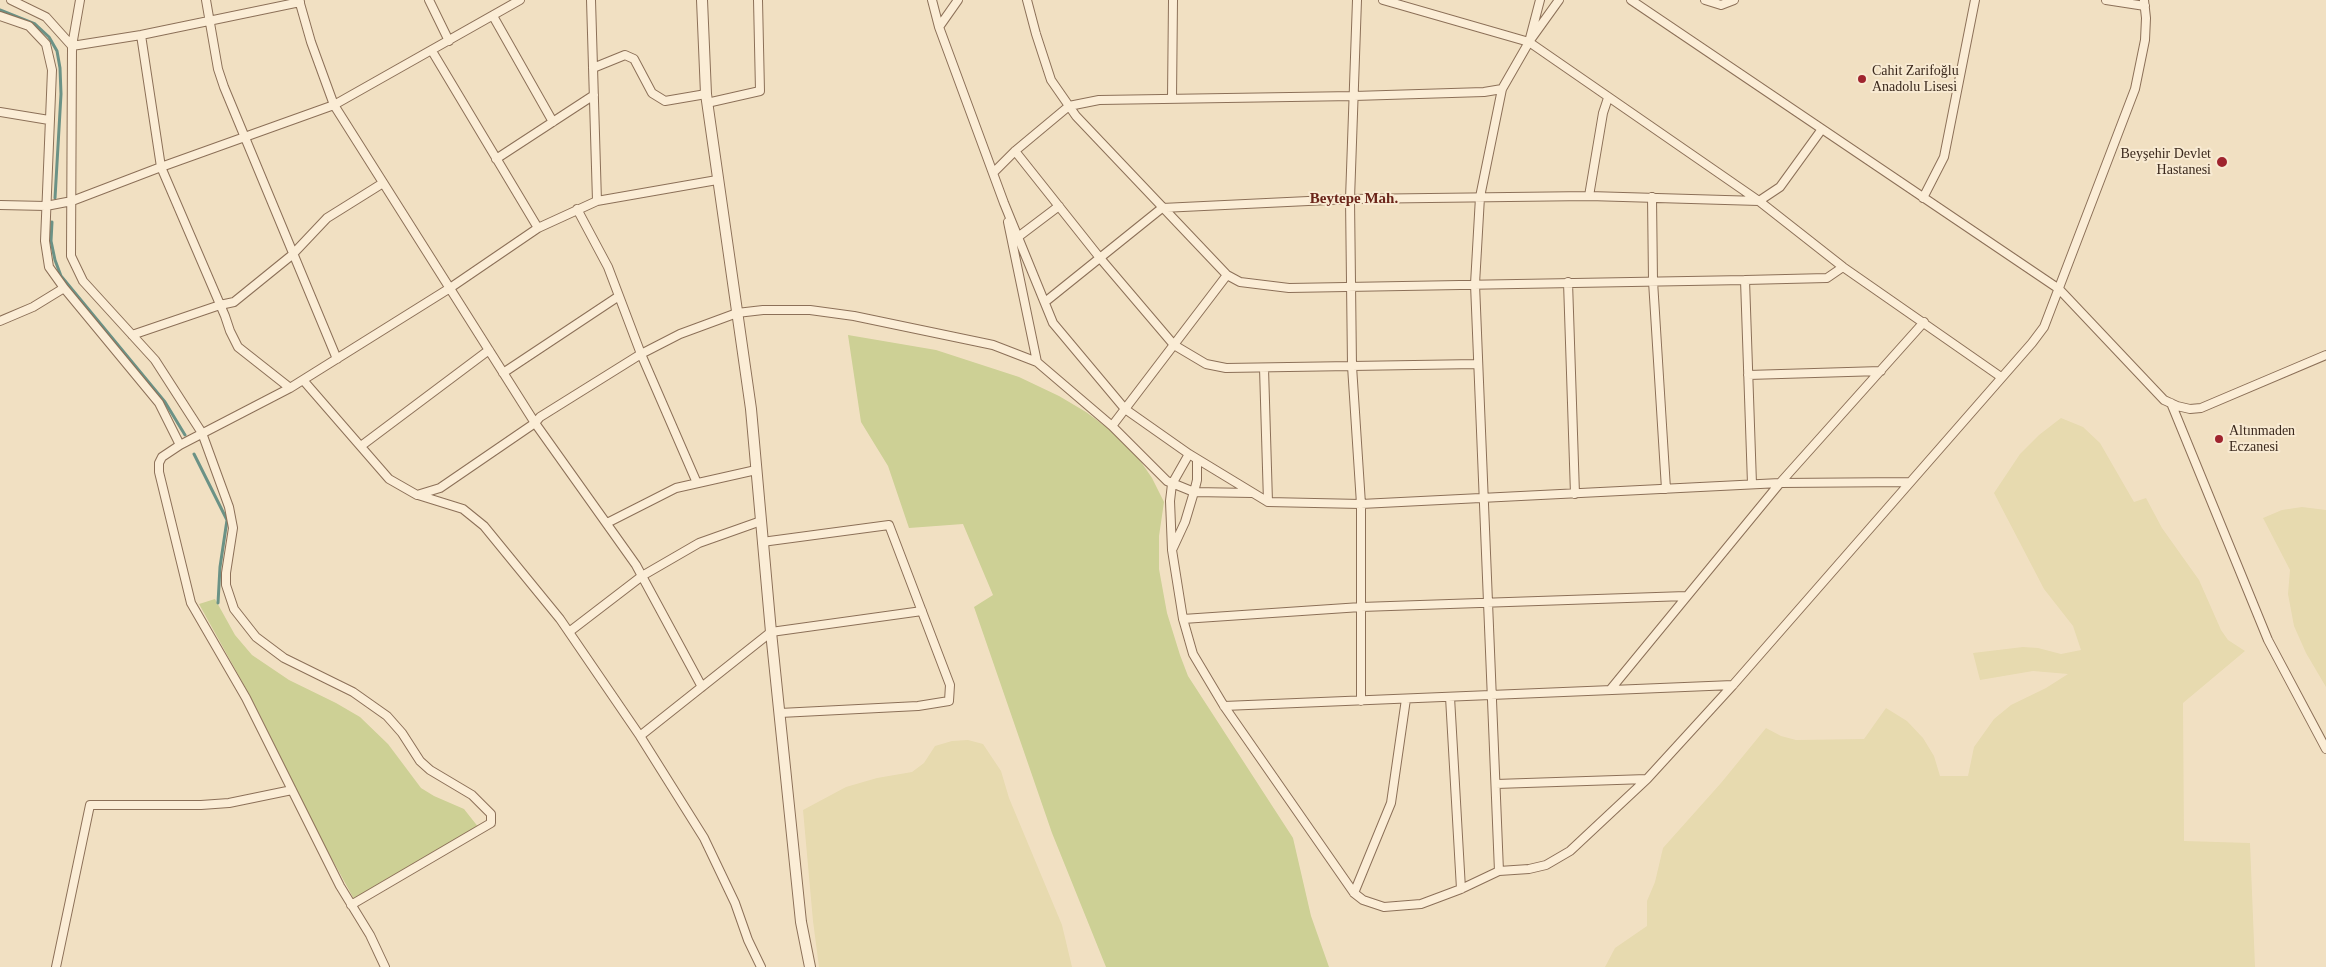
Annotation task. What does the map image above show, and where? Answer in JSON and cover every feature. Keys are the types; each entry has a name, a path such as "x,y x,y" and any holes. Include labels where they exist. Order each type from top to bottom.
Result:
{"street":[{"path":"11,0 46,17 72,46"},
{"path":"80,0 72,46 71,256 83,282 155,360 202,433 230,507 233,528 226,573 228,597 245,625 256,637 284,658 353,692 387,716 402,733 420,761 430,770 472,795 491,814 491,824 351,905"},
{"path":"206,0 218,69 292,255 336,359"},
{"path":"430,0 449,41"},
{"path":"0,205 46,206 72,201 160,167 246,138 334,105 520,0"},
{"path":"592,0 597,201"},
{"path":"702,0 707,98 717,180 751,409 771,632 802,922 810,967"},
{"path":"593,68 625,54 634,60 652,93 665,101 760,91 758,0"},
{"path":"932,0 939,27 1004,203 1053,324 1125,409 1189,454 1268,502 1361,504 1752,484 1910,482"},
{"path":"939,27 958,0"},
{"path":"1027,0 1051,80 1069,106 1162,208 1227,275 1240,282 1289,288 1827,278 1843,267"},
{"path":"1172,98 1173,0"},
{"path":"1357,0 1350,199 1352,366 1361,504 1361,701"},
{"path":"1383,0 1529,42 1759,201 1843,267 2001,377"},
{"path":"1499,871 1477,364 1476,284 1480,197 1502,89 1529,42 1559,0"},
{"path":"1631,0 2059,289 2164,400 2190,409 2202,408 2326,355"},
{"path":"1705,0 1721,6 1734,0"},
{"path":"1923,198 1944,157 1975,0"},
{"path":"1189,454 1172,484 1172,550 1183,619 1193,654 1224,706 1354,893 1363,900 1384,907 1421,904 1462,889 1499,871 1529,869 1546,865 1570,852 1647,779 1732,685 2044,327 2059,289 2067,261 2135,89 2145,40 2145,3 2106,0"},
{"path":"72,46 141,35 300,1 311,42 334,105 535,423 607,523 642,576 702,687"},
{"path":"1529,42 1537,2"},
{"path":"0,16 29,26 46,44 52,70 46,206 46,255 49,267 64,288 159,403 180,445"},
{"path":"493,16 553,122"},
{"path":"141,35 160,167 238,347 290,388"},
{"path":"432,51 538,228"},
{"path":"993,173 1015,151 1069,106 1099,100 1354,96 1484,92 1502,89"},
{"path":"496,159 594,94"},
{"path":"1589,196 1603,114 1608,98"},
{"path":"0,112 49,120"},
{"path":"1045,302 1162,208 1350,199 1480,197 1589,196 1759,201 1780,187 1822,129"},
{"path":"1015,151 1100,258 1174,345 1206,364 1226,368 1477,364"},
{"path":"385,967 370,935 351,905 246,698 191,603 159,472 159,463 162,457 180,445 303,380 450,288 538,228 597,201 717,180"},
{"path":"132,335 220,304 234,302 292,255 327,218 384,183"},
{"path":"1652,197 1653,281 1666,489"},
{"path":"1004,203 1037,362"},
{"path":"1018,237 1059,206"},
{"path":"577,209 608,267 642,354 697,484"},
{"path":"1112,426 1227,275"},
{"path":"1745,280 1752,484"},
{"path":"1568,282 1575,494"},
{"path":"0,321 33,307 64,288"},
{"path":"503,373 619,296"},
{"path":"417,495 440,488 535,423 540,417 642,354 680,334 737,313 763,310 810,310 854,316 993,345 1037,362 1112,426 1146,462 1172,484 1194,492 1252,493"},
{"path":"1610,690 1780,483 1924,322"},
{"path":"361,446 489,350"},
{"path":"1264,368 1268,502"},
{"path":"1748,375 1881,371"},
{"path":"303,380 389,479 417,495 463,509 484,526 569,632 640,736 704,838 735,903 748,940 761,967"},
{"path":"2171,403 2268,640 2326,749"},
{"path":"1172,550 1185,522 1194,492 1197,480 1197,459"},
{"path":"607,523 676,488 756,470"},
{"path":"569,632 642,576 699,543 760,521"},
{"path":"762,542 888,525 950,685 949,701 918,706 780,713"},
{"path":"1183,619 1361,607 1686,596"},
{"path":"640,736 771,632 922,611"},
{"path":"1224,706 1732,685"},
{"path":"1450,697 1462,889"},
{"path":"1354,893 1391,803 1406,699"},
{"path":"1496,784 1647,779"},
{"path":"56,967 90,805 202,805 230,803 292,790"}],"shaded area":[{"path":"2061,418 2083,427 2100,443 2134,502 2146,498 2162,528 2199,580 2221,630 2228,640 2245,651 2183,703 2184,841 2250,843 2255,967 1605,967 1615,948 1647,926 1647,901 1655,882 1663,848 1721,783 1766,728 1781,736 1796,740 1864,739 1886,708 1907,721 1923,738 1934,756 1940,776 1968,776 1974,747 1994,719 2011,705 2046,688 2068,674 2033,671 1980,680 1973,653 2023,647 2038,648 2061,654 2081,650 2073,626 2044,589 1994,493 2020,454 2039,435"},
{"path":"2302,507 2326,510 2326,687 2306,653 2294,626 2288,594 2290,570 2263,518 2282,510"},
{"path":"968,740 983,744 1001,771 1009,798 1062,925 1072,967 819,967 803,810 846,787 877,778 912,772 924,763 935,746 952,741"}],"green space":[{"path":"848,335 936,350 1019,377 1059,396 1086,412 1113,432 1137,456 1152,478 1164,502 1159,536 1159,569 1167,613 1180,655 1188,676 1293,838 1311,916 1329,967 1106,967 1052,833 974,607 993,595 963,524 909,528 888,466 861,422"},
{"path":"215,599 235,635 252,655 289,680 360,717 388,744 421,788 464,809 479,828 355,901 321,839 255,705 199,604"}],"waterway":[{"path":"0,10 35,24 49,37 57,51 61,94 55,198"},
{"path":"52,222 51,241 61,276 165,402 185,435"},
{"path":"194,454 227,520 220,567 218,603"}],"place":[{"name":"Cahit Zarifoğlu Anadolu Lisesi","path":"1862,79"},
{"name":"Beyşehir Devlet Hastanesi","path":"2222,162"},
{"name":"Altınmaden Eczanesi","path":"2219,439"}],"district":[{"name":"Beytepe Mah.","path":"1354,199"}]}
